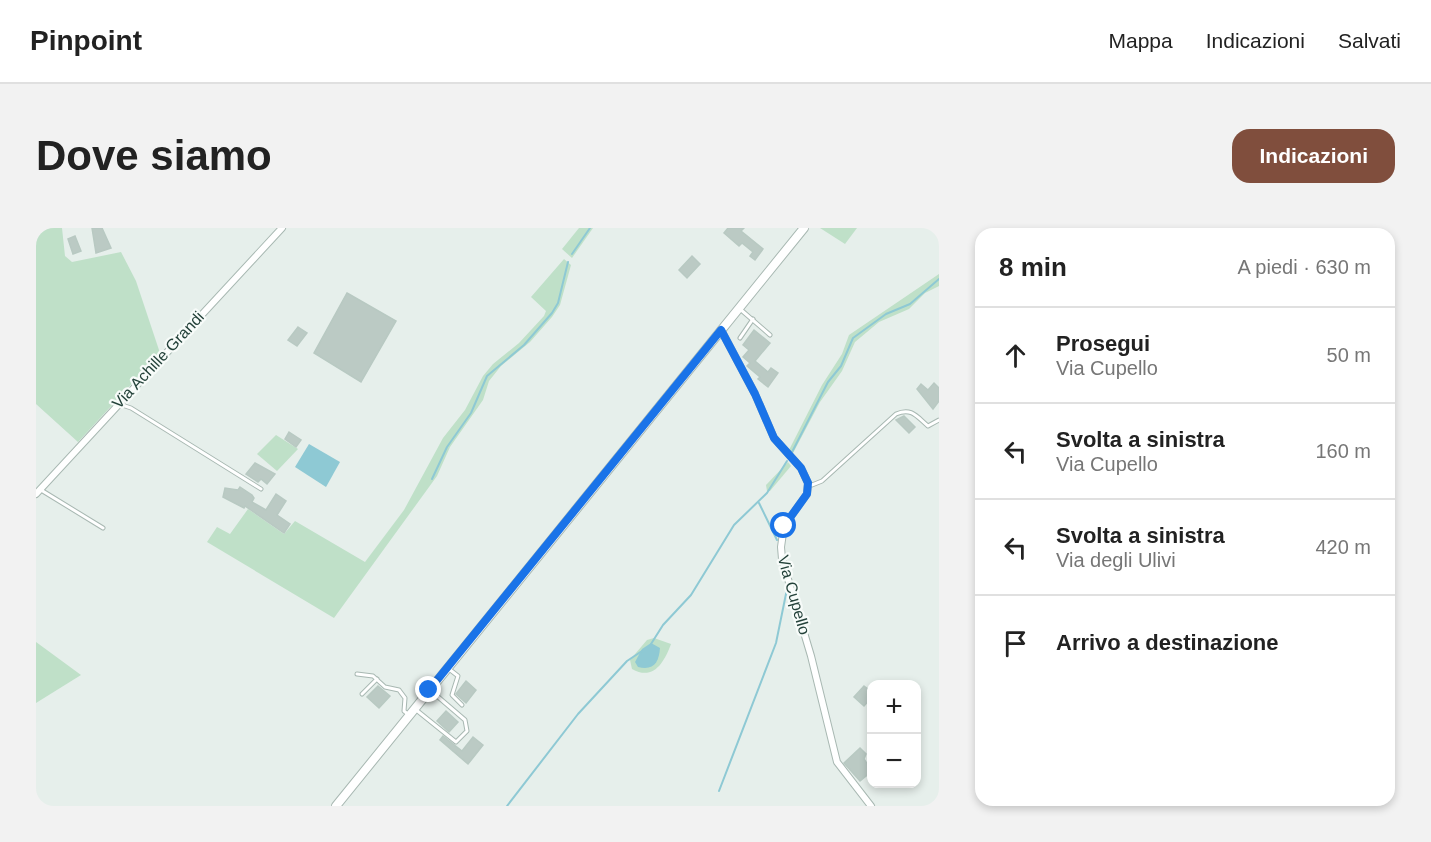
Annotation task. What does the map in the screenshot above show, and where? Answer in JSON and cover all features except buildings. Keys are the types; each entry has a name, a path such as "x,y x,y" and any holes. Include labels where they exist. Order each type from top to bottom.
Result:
{"street":[{"name":"Via Achille Grandi","path":"38,492 282,228"},
{"path":"336,806 804,228"},
{"path":"721,330 755,394 774,438 801,468 808,483"},
{"name":"Via Cupello","path":"808,483 807,494 784,526 782,559 837,762 871,806"}],"lane":[{"path":"739,308 770,335"},
{"path":"740,338 753,319"},
{"path":"118,404 131,408 261,489"},
{"path":"808,483 817,484 822,481 885,421 896,414 907,411 915,413 928,426 939,420"},
{"path":"38,492 103,528"},
{"path":"448,668 458,676 452,695 462,705"},
{"path":"357,674 377,679 385,687 403,693 404,711 411,711 456,742 467,731 465,720 429,690"},
{"path":"362,694 377,679"}],"green space":[{"path":"36,228 62,228 65,256 72,262 121,252 136,281 160,353 78,442 36,404"},
{"path":"579,228 593,228 572,258 562,249"},
{"path":"820,228 857,228 845,244"},
{"path":"564,259 571,265 560,305 530,342 501,366 489,381 483,400 450,447 437,476 334,618 207,542 217,527 230,534 248,509 284,534 295,521 365,562 404,510 443,438 465,410 483,376 544,316 546,311 531,297"},
{"path":"939,274 939,286 925,293 909,309 879,322 855,342 842,371 820,402 792,455 788,452 822,385 842,354 849,335"},
{"path":"276,435 298,449 277,471 257,454"},
{"path":"788,462 791,466 770,491 767,491 766,485"},
{"path":"654,638 671,644 665,658 657,668 646,673 632,669 630,660 647,640"},
{"path":"36,642 81,675 36,703"}],"water":[{"path":"309,444 340,462 326,487 295,467"},
{"path":"651,643 660,648 657,661 648,668 638,667 635,662 642,649"}],"waterway":[{"path":"572,254 590,228"},
{"path":"432,479 447,447 471,413 487,376 524,345 552,313 558,303 568,262"},
{"path":"791,454 828,382 841,366 853,338 886,314 910,304 939,279"},
{"path":"651,644 663,625 691,595 734,525 767,493 787,461"},
{"path":"759,503 777,540"},
{"path":"719,791 776,643 787,589"},
{"path":"507,806 578,714 627,661 642,651"}],"route":[{"path":"429,690 483,627 721,330 755,394 774,438 784,452 801,468 808,483 807,494 784,526"}]}
